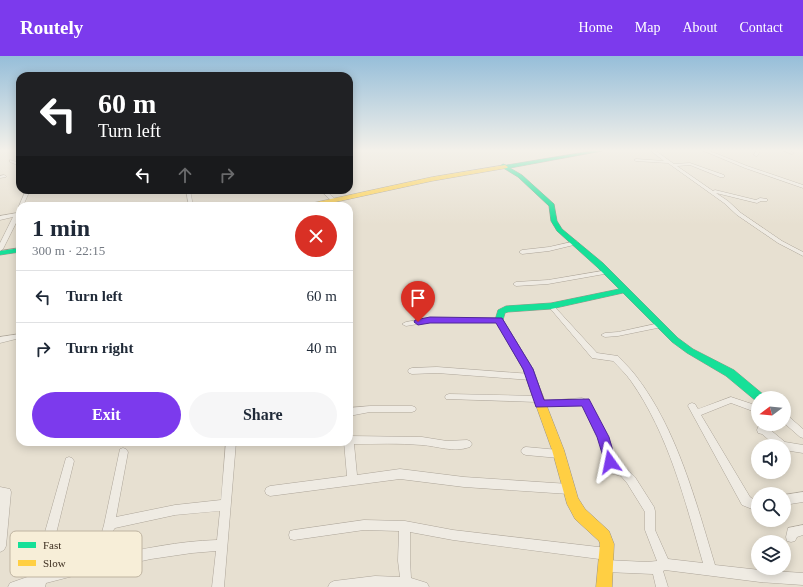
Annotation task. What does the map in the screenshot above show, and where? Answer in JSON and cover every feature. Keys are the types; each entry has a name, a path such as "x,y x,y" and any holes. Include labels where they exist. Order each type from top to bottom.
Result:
{"street":[{"path":"325,202 454,176"},
{"path":"520,176 552,206 554,221 560,230 608,272 682,347 730,373 752,391"},
{"path":"689,176 726,202 739,214 780,242 803,254"},
{"path":"771,176 803,187"},
{"path":"709,190 757,202 760,199 765,200"},
{"path":"327,194 334,200"},
{"path":"0,218 16,215"},
{"path":"0,249 16,217"},
{"path":"522,252 542,250 576,243"},
{"path":"0,253 16,251"},
{"path":"516,284 548,282 608,272"},
{"path":"604,587 608,544 604,536 580,514 572,500 559,454 528,369 499,320 501,312 506,309 551,306 626,290"},
{"path":"551,306 595,356 615,358 647,397 661,425 685,486 711,570"},
{"path":"406,324 430,320 499,320"},
{"path":"605,334 660,325"},
{"path":"0,340 16,337"},
{"path":"412,371 437,370 531,377"},
{"path":"449,397 539,402 582,401 587,404 606,444 613,470 624,472 650,510 650,530 661,566 662,587"},
{"path":"751,407 731,400 694,409 746,501 751,504"},
{"path":"353,411 370,409 412,409"},
{"path":"791,424 803,434"},
{"path":"764,431 774,439"},
{"path":"353,441 422,441 447,445 467,444"},
{"path":"218,587 231,446"},
{"path":"349,446 352,480"},
{"path":"791,447 803,449"},
{"path":"526,451 559,454"},
{"path":"107,531 123,452"},
{"path":"52,531 69,461"},
{"path":"270,491 400,474 464,482 569,489"},
{"path":"0,492 6,492 0,546"},
{"path":"791,499 803,497"},
{"path":"109,525 115,521 175,510 226,505"},
{"path":"294,535 353,526 406,526 607,560 803,579"},
{"path":"406,526 404,562 406,583"},
{"path":"791,537 792,532 803,530"},
{"path":"142,556 190,546 221,545"},
{"path":"14,587 57,577"},
{"path":"334,587 375,582 406,583 423,587"}],"traffic: fast":[{"path":"520,176 552,205 554,221 559,230 600,265 675,340 690,351 730,373 752,391"},
{"path":"0,253 16,251"},
{"path":"534,386 528,369 499,320 501,312 506,309 551,306 626,290"}],"traffic: slow":[{"path":"326,202 452,176"},
{"path":"534,386 558,450 572,500 580,514 604,536 607,544 604,587"}],"route":[{"path":"418,322 430,320 453,322 499,320 513,347 528,369 540,404 585,402 606,444 610,462"}]}
